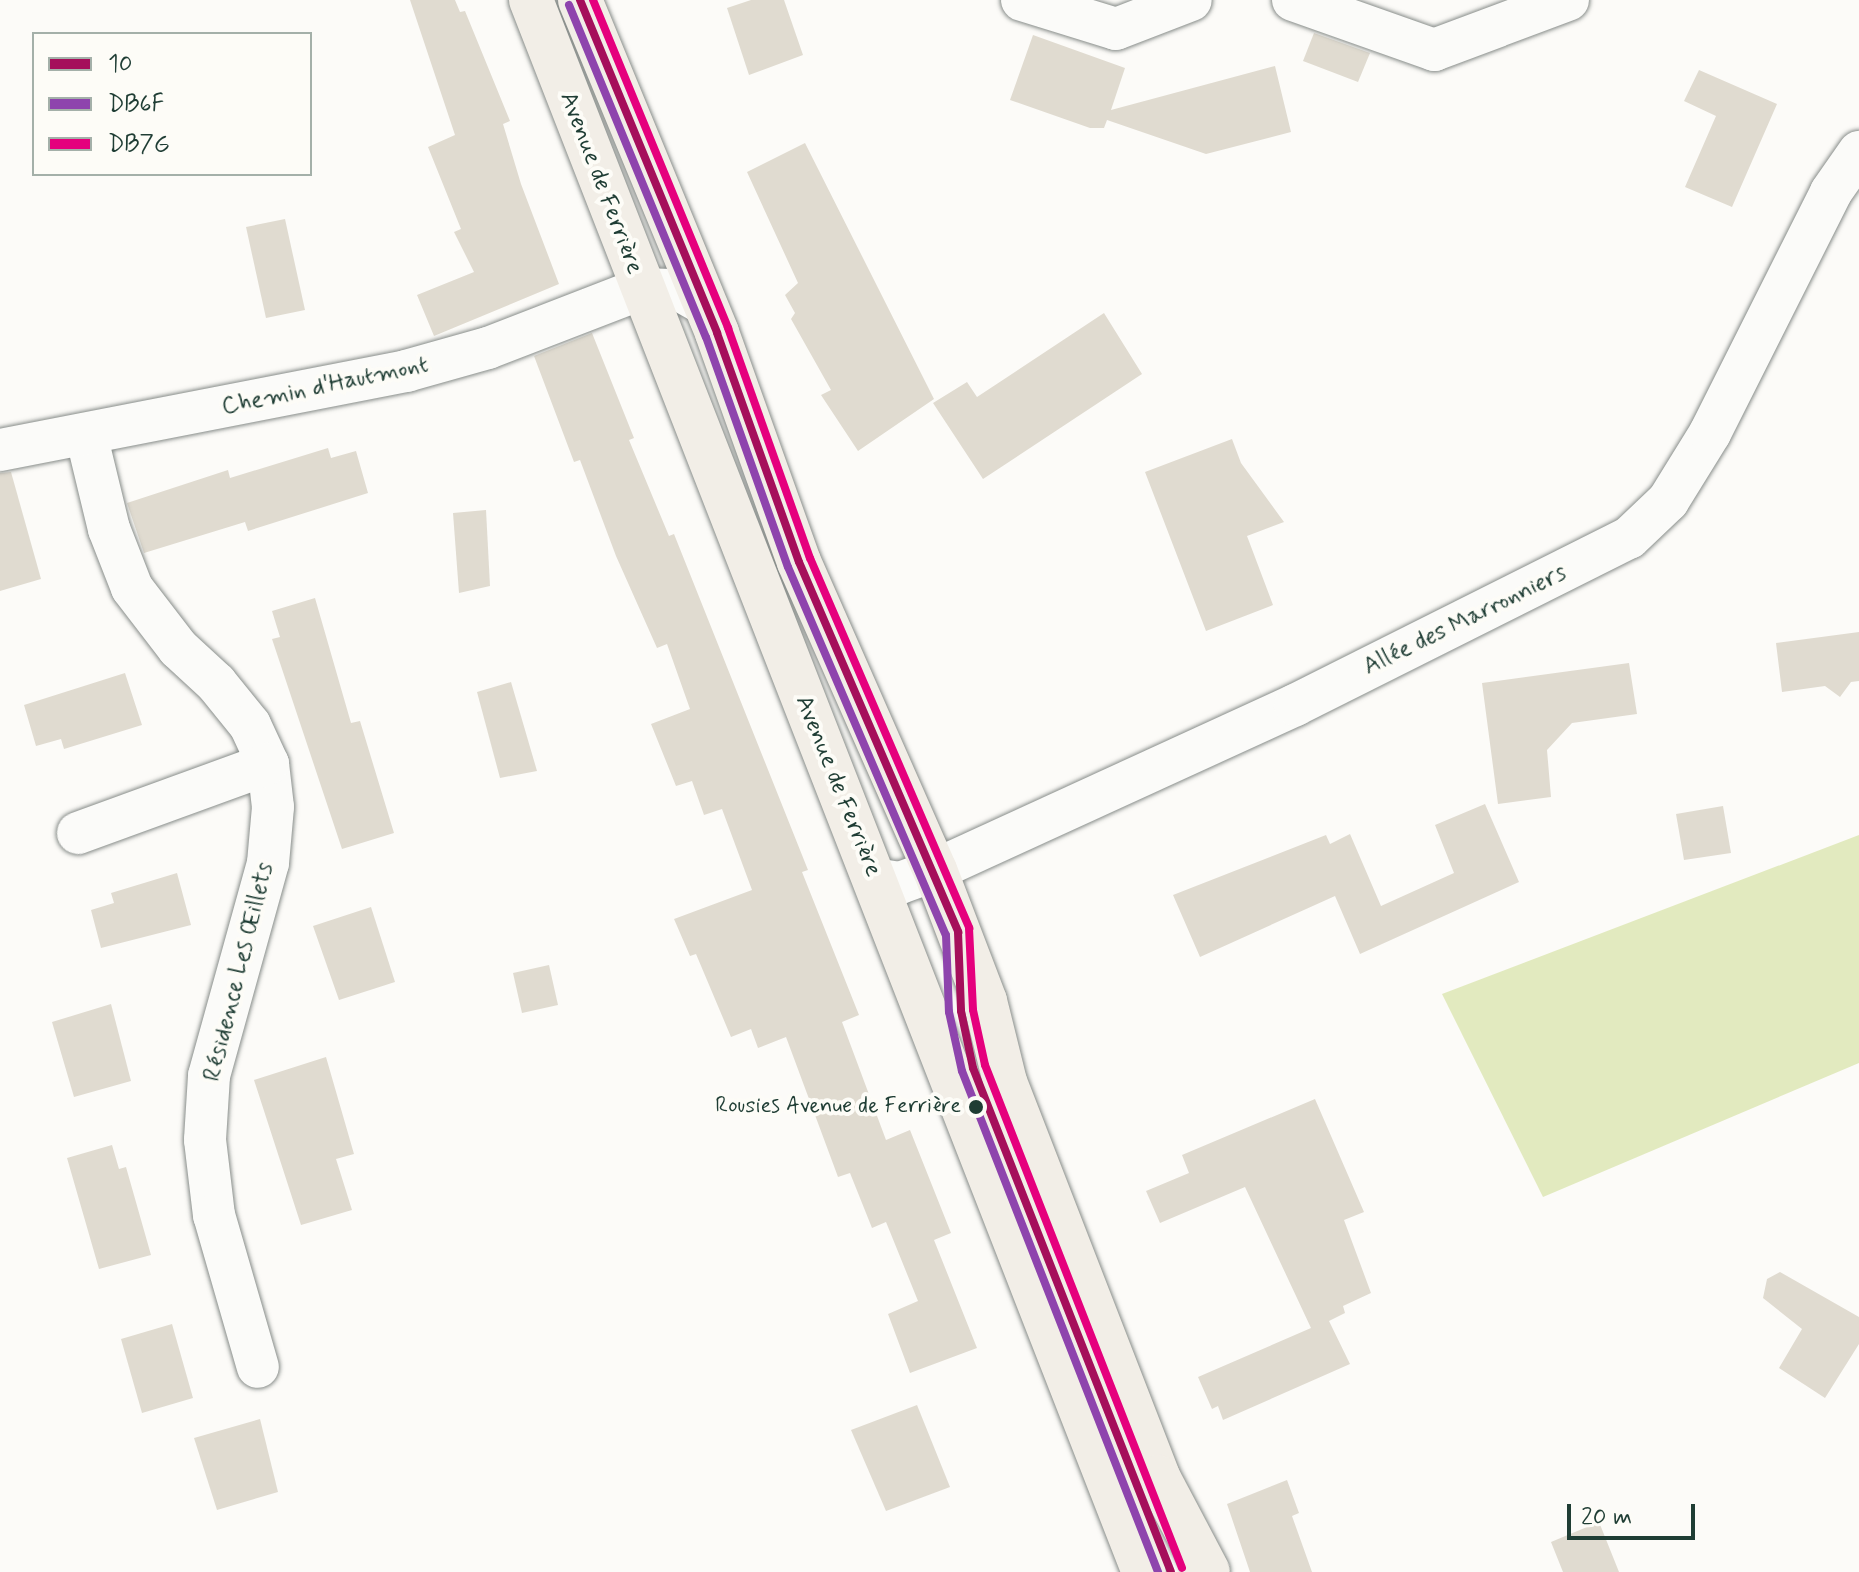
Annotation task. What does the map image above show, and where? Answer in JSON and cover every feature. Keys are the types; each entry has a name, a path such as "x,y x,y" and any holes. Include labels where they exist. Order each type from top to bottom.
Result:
{"main road":[{"name":"Avenue de Ferrière","path":"531,0 641,289 1144,1572"},
{"name":"Avenue de Ferrière","path":"580,0 706,305 799,562 926,873 985,1001 1005,1082 1158,1477 1208,1572"}],"street":[{"path":"1022,0 1116,29 1191,0"},
{"path":"1293,0 1434,50 1568,0"},
{"name":"Allée des Marronniers","path":"926,873 1295,705 1629,538 1668,501 1710,433 1845,193 1859,152"},
{"path":"641,289 657,273 667,249 669,218"},
{"path":"641,289 679,290 706,305"},
{"name":"Chemin d'Hautmont","path":"0,450 406,371 488,348 641,289"},
{"name":"Résidence Les Œillets","path":"86,434 109,529 132,588 178,648 216,683 250,725 268,764 273,807 268,863 209,1076 205,1140 214,1215 258,1367"},
{"path":"78,833 268,764"},
{"path":"874,879 900,883 926,873"},
{"path":"895,934 904,893 926,873"}],"green space":[{"path":"1859,835 1859,1063 1543,1197 1442,994"}],"building":[{"path":"410,0 455,0 460,12 465,11 510,121 503,124 521,184 559,284 434,336 417,295 474,272 454,232 461,229 428,147 455,135"},
{"path":"751,0 784,0 803,55 749,75 727,8"},
{"path":"1314,33 1370,53 1358,82 1303,61"},
{"path":"1033,35 1125,68 1111,110 1275,66 1291,132 1206,154 1107,120 1104,128 1090,128 1010,100"},
{"path":"1699,70 1777,104 1732,207 1685,187 1716,116 1684,101"},
{"path":"805,143 934,399 858,451 821,395 831,390 791,319 795,313 785,295 798,283 747,172"},
{"path":"285,219 305,310 266,318 246,227"},
{"path":"1104,313 1142,374 983,479 933,403 967,382 977,397"},
{"path":"592,333 634,438 629,440 669,536 674,534 808,870 802,872 859,1015 842,1022 886,1140 910,1130 951,1233 934,1240 977,1348 910,1373 888,1314 918,1301 886,1222 872,1228 850,1173 838,1177 786,1037 758,1048 751,1029 731,1037 696,954 690,956 674,919 752,890 722,809 704,815 692,781 676,786 651,724 690,709 667,644 657,648 616,556 580,460 574,462 534,356"},
{"path":"1232,439 1241,463 1284,522 1247,536 1273,605 1206,631 1145,472"},
{"path":"328,448 331,458 356,451 368,493 248,531 245,522 144,553 127,503 228,470 230,478"},
{"path":"11,472 41,579 0,591 0,473"},
{"path":"486,510 490,586 459,593 453,513"},
{"path":"315,598 351,723 360,721 394,833 342,849 272,639 280,637 272,611"},
{"path":"1859,632 1859,681 1851,682 1840,697 1825,686 1782,692 1776,643"},
{"path":"1629,663 1637,714 1572,723 1547,750 1551,797 1498,804 1482,683"},
{"path":"125,673 142,725 64,749 61,739 36,746 24,705"},
{"path":"511,682 537,771 500,778 477,692"},
{"path":"1485,804 1519,882 1360,954 1335,896 1200,957 1173,895 1326,835 1330,844 1350,834 1381,906 1454,873 1435,825"},
{"path":"1723,806 1731,853 1684,860 1676,814"},
{"path":"177,873 191,925 101,948 91,910 114,903 111,893"},
{"path":"371,907 395,982 339,1000 313,926"},
{"path":"549,965 558,1005 522,1013 513,973"},
{"path":"111,1004 131,1081 74,1097 52,1022"},
{"path":"326,1057 354,1154 336,1159 352,1210 301,1225 254,1080"},
{"path":"1315,1099 1364,1212 1344,1220 1371,1293 1343,1306 1345,1313 1329,1321 1350,1364 1223,1420 1218,1406 1212,1409 1198,1377 1311,1328 1245,1187 1160,1223 1146,1191 1189,1173 1182,1155"},
{"path":"112,1145 119,1169 126,1167 151,1255 99,1269 67,1158"},
{"path":"1780,1272 1859,1317 1859,1344 1825,1398 1779,1368 1802,1329 1763,1298 1767,1279"},
{"path":"172,1324 193,1398 142,1413 121,1339"},
{"path":"917,1405 950,1487 886,1511 851,1430"},
{"path":"260,1419 278,1492 217,1510 194,1438"},
{"path":"1287,1480 1299,1513 1292,1516 1312,1572 1250,1572 1227,1504"},
{"path":"1599,1522 1619,1572 1563,1572 1551,1542"}],"transit line":[{"name":"10","path":"580,0 717,333 799,562 958,932 961,1011 973,1068 1171,1572"},
{"name":"DB7G","path":"593,0 728,328 810,558 969,928 973,1010 985,1065 1182,1568"},
{"name":"DB6F","path":"569,5 706,337 788,567 946,935 949,1012 962,1071 1158,1572"}],"place":[{"name":"Rousies Avenue de Ferrière","path":"976,1107"}]}
